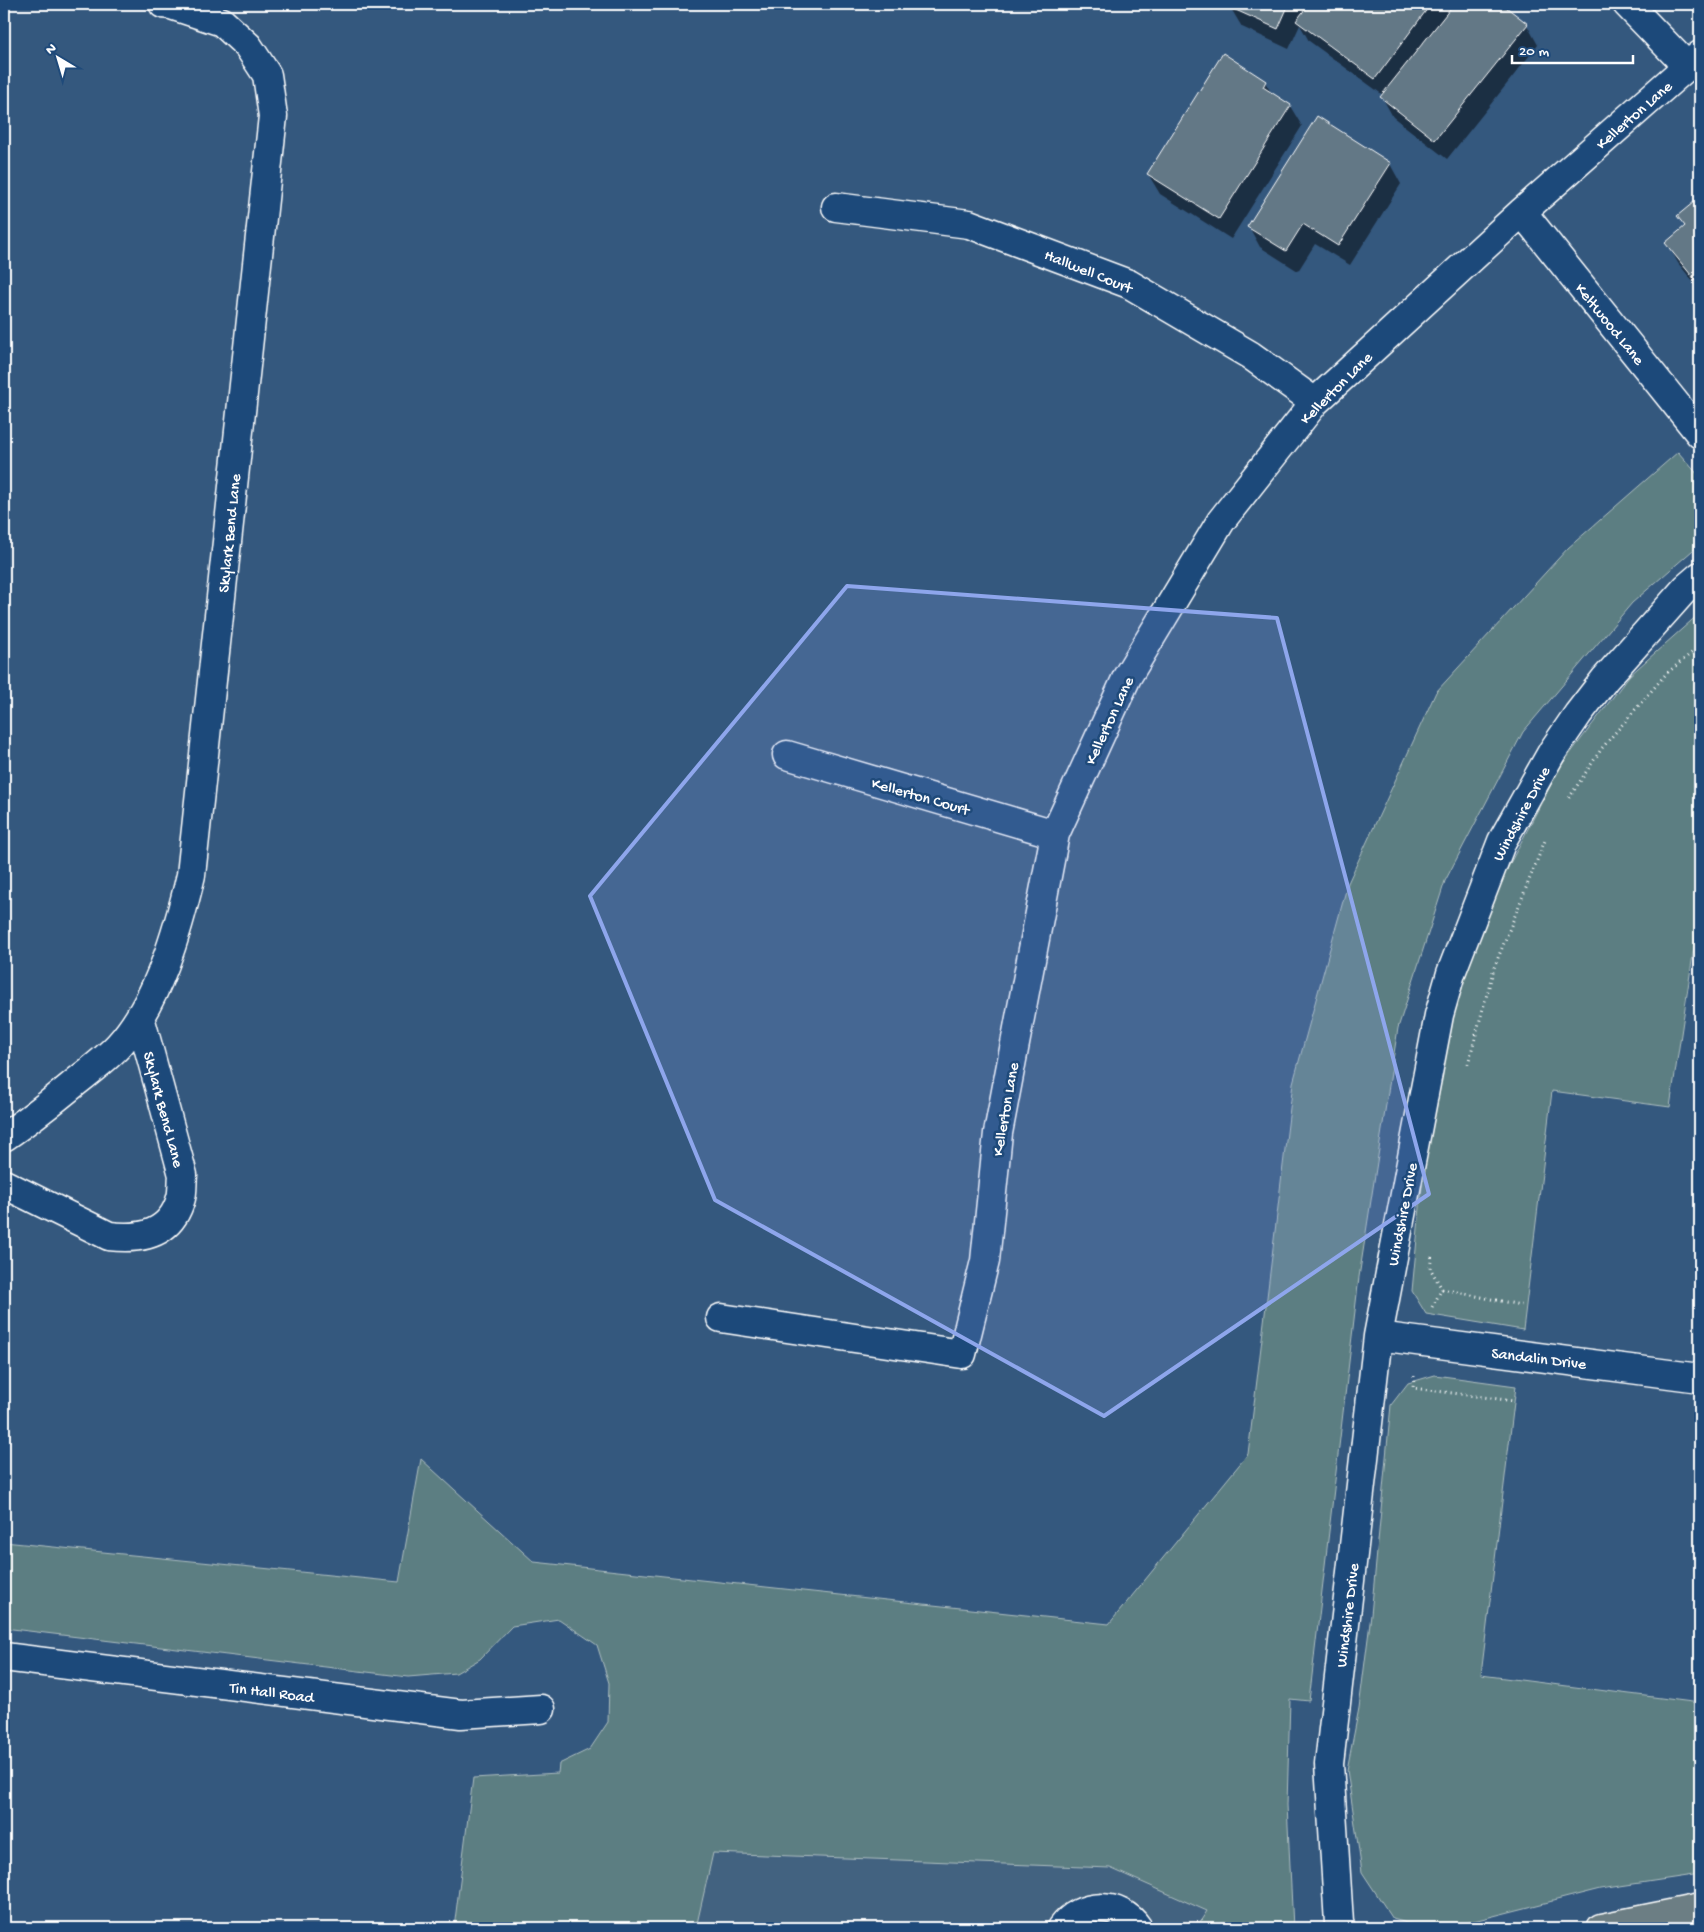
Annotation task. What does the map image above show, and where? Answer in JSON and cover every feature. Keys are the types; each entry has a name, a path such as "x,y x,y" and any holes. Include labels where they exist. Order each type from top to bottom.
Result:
{"main road":[{"path":"1601,1928 1700,1908"}],"street":[{"name":"Skylark Bend Lane","path":"4,1137 30,1120 119,1045 140,1017 161,973 180,918 192,865 273,116 266,75 248,46 222,22 163,4"},
{"path":"1627,4 1694,61"},
{"name":"Kellerton Lane","path":"721,1318 962,1354 986,1261 998,1133 1055,834 1132,669 1221,521 1315,402 1522,212 1694,61"},
{"name":"Hallwell Court","path":"836,207 969,224 1129,284 1250,355 1315,402"},
{"name":"Keltwood Lane","path":"1522,212 1700,434"},
{"name":"Windshire Drive","path":"1341,1928 1339,1923 1329,1764 1378,1336 1439,1015 1450,973 1502,841 1552,752 1605,679 1686,588 1700,576"},
{"name":"Kellerton Court","path":"787,755 1055,834"},
{"name":"Skylark Bend Lane","path":"4,1184 109,1236 127,1238 146,1236 164,1227 175,1214 182,1197 183,1175 140,1017"},
{"name":"Sandalin Drive","path":"1378,1336 1700,1378"},
{"name":"Tin Hall Road","path":"4,1657 461,1714 541,1709"},
{"path":"1062,1928 1077,1913 1092,1908 1108,1908 1122,1913 1134,1922 1138,1928"}],"path":[{"path":"1567,802 1602,748 1666,674 1700,646"},
{"path":"1468,1065 1494,968 1548,834"},
{"path":"1433,1248 1430,1268 1442,1289 1525,1306"},
{"path":"1442,1289 1414,1341 1413,1388 1514,1402"}],"highlighted area":[{"path":"847,586 1277,618 1429,1194 1104,1416 715,1200 590,896"}],"shaded area":[{"path":"473,1778 1225,1837 1240,1928 454,1928"}],"green space":[{"path":"1678,452 1700,477 1700,544 1632,603 1523,732 1445,881 1398,1028 1359,1277 1309,1701 1290,1699 1287,1805 1293,1928 1196,1928 1207,1911 1110,1868 713,1853 696,1928 454,1928 473,1778 558,1773 559,1764 590,1749 608,1722 609,1683 597,1645 559,1619 512,1626 480,1659 456,1673 408,1677 4,1628 4,1542 399,1582 421,1459 534,1562 1109,1624 1248,1454 1293,1083 1348,883 1436,692 1568,548"},
{"path":"1700,613 1700,908 1670,1107 1552,1091 1523,1330 1426,1314 1412,1291 1426,1145 1456,994 1503,877 1560,767 1629,676"},
{"path":"1435,1375 1516,1386 1481,1675 1700,1703 1700,1874 1600,1889 1446,1928 1424,1928 1393,1919 1362,1872 1347,1770 1359,1708 1371,1615 1391,1405 1408,1383"}],"building":[{"path":"1230,4 1289,4 1278,29 1229,7"},
{"path":"1309,4 1431,4 1375,79 1296,21"},
{"path":"1454,4 1502,4 1528,24 1435,140 1380,97"},
{"path":"1223,53 1266,81 1263,87 1291,105 1219,219 1147,174"},
{"path":"1317,116 1391,163 1338,246 1303,224 1286,251 1247,227"},
{"path":"1700,197 1700,286 1665,243 1685,226 1677,216"}]}
